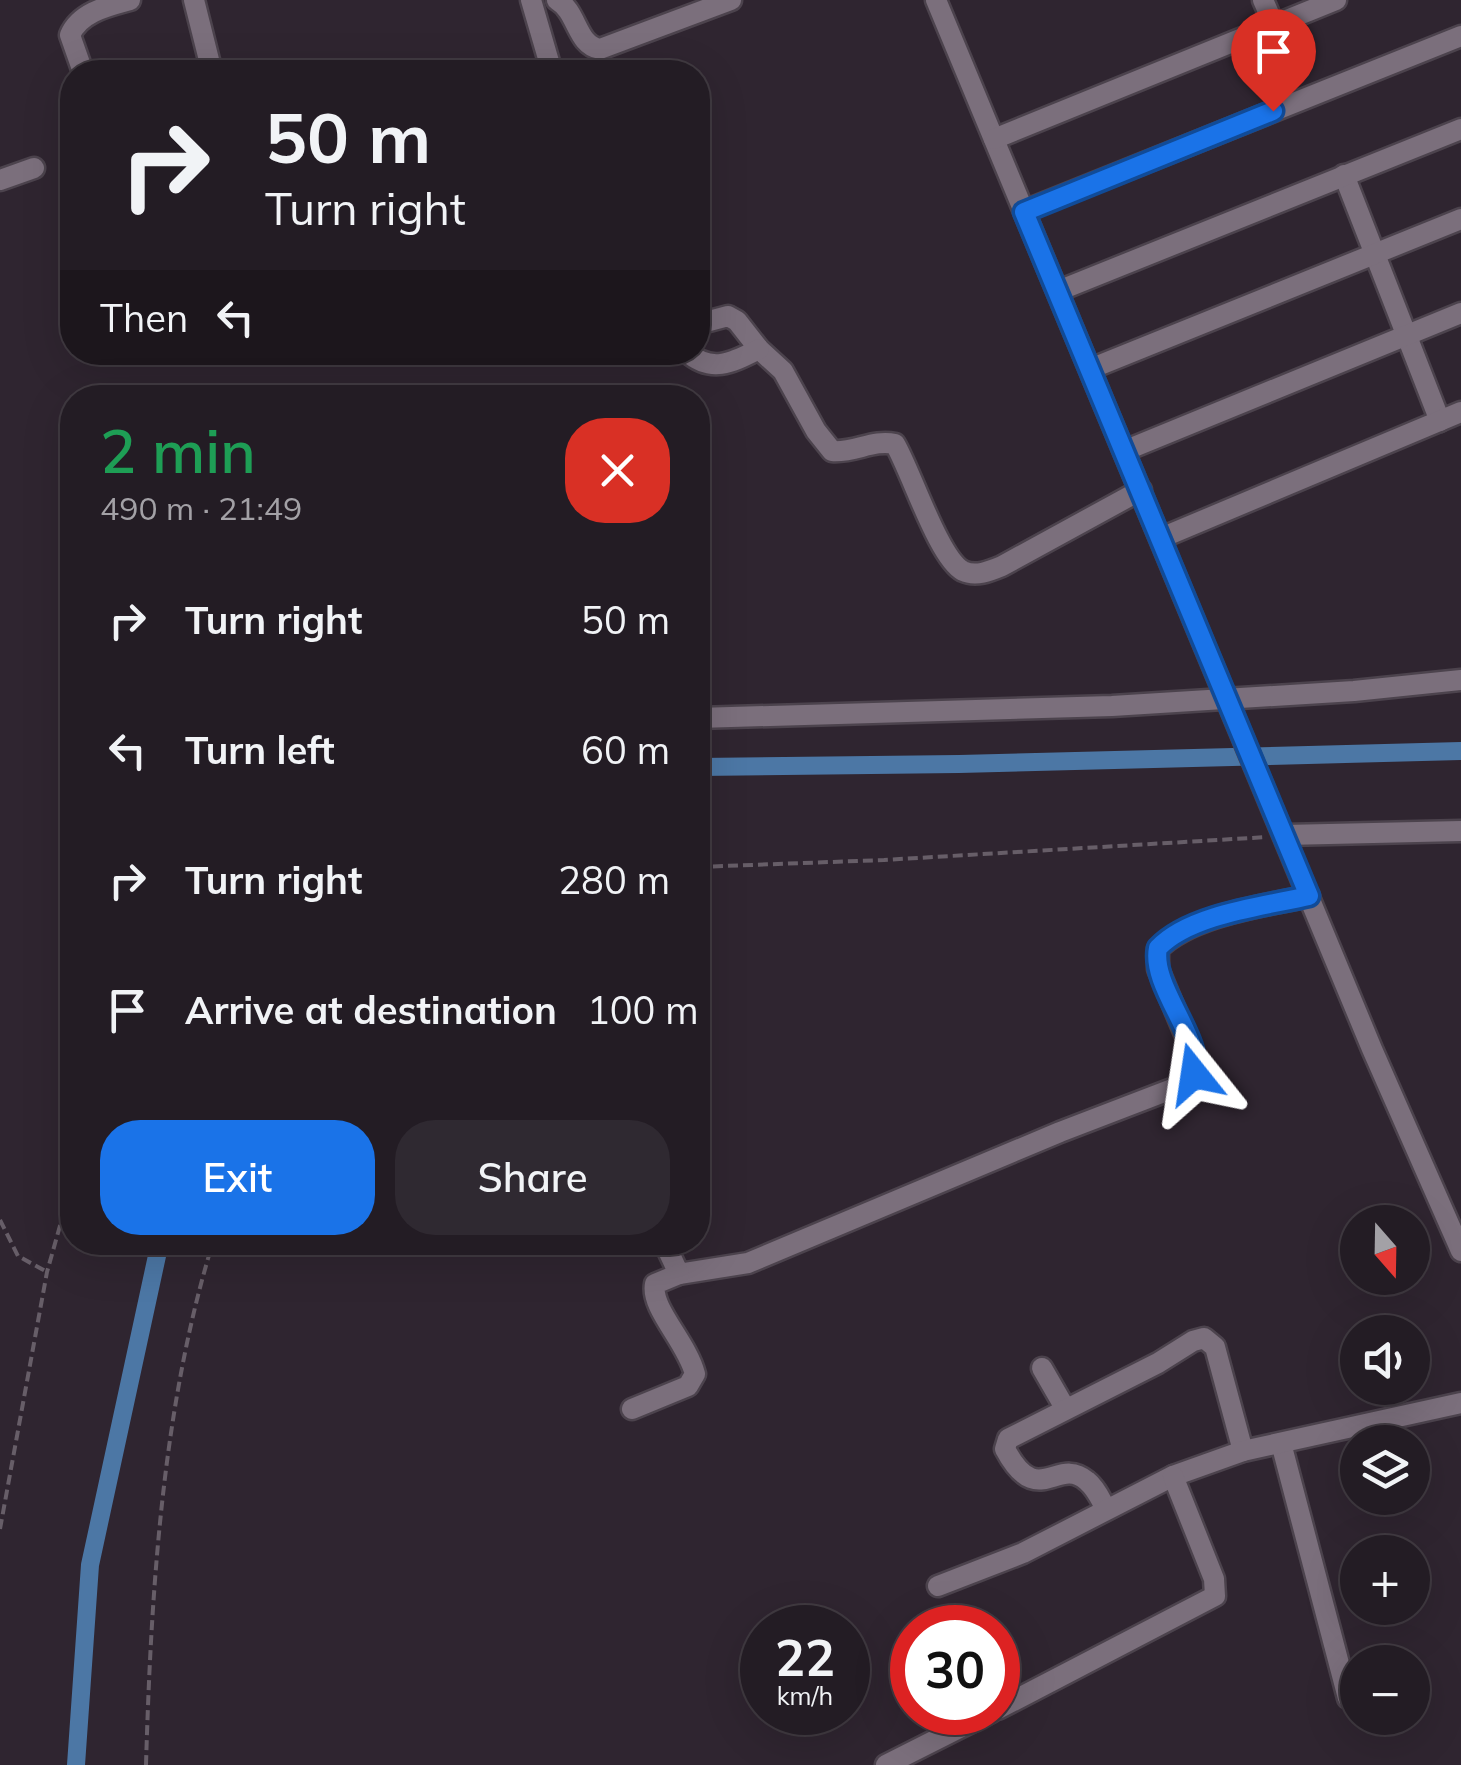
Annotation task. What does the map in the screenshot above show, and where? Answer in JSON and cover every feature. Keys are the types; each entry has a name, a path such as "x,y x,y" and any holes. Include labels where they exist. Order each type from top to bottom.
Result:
{"street":[{"path":"78,60 70,34 75,24 100,8 130,0"},
{"path":"194,0 209,60"},
{"path":"557,0 572,14 584,41 600,49 731,0"},
{"path":"936,0 1461,1251"},
{"path":"1263,0 1274,26"},
{"path":"994,139 1336,0"},
{"path":"534,1 549,60"},
{"path":"1024,212 1461,36"},
{"path":"1058,291 1461,129"},
{"path":"0,180 34,168"},
{"path":"1344,175 1440,421"},
{"path":"1090,370 1461,219"},
{"path":"1124,451 1461,313"},
{"path":"710,321 728,316 737,321 784,370 816,431 832,452 856,452 880,441 895,444 946,554 968,573 991,571 1141,490"},
{"path":"708,365 718,366 759,348"},
{"path":"1161,538 1461,412"},
{"path":"710,718 1112,706 1461,680"},
{"path":"1285,835 1461,830"},
{"path":"632,1409 688,1386 695,1374 682,1341 655,1303 655,1284 679,1274 748,1262 1184,1084 1194,1074 1196,1063 1158,969 1158,948 1180,932 1202,923 1309,896"},
{"path":"670,1255 679,1274"},
{"path":"1106,1509 1088,1482 1077,1474 1035,1480 1024,1477 1014,1468 1005,1449 1008,1438 1158,1363 1193,1341 1204,1338 1216,1351 1244,1452"},
{"path":"1042,1368 1066,1408"},
{"path":"938,1586 1023,1554 1173,1476 1244,1452 1461,1403"},
{"path":"1281,1443 1340,1668"},
{"path":"1020,1697 1215,1596 1214,1579 1173,1476"},
{"path":"886,1765 946,1735"}],"path":[{"path":"710,865 1285,835"},
{"path":"0,1220 18,1256 47,1272"},
{"path":"0,1528 47,1272 60,1226"},
{"path":"146,1765 150,1626 167,1467 186,1354 210,1255"}],"waterway":[{"path":"710,767 1461,751"},
{"path":"76,1765 90,1565 157,1255"}],"route":[{"path":"1194,1074 1195,1058 1158,969 1158,948 1180,932 1202,923 1309,896 1024,212 1273,111"}]}
